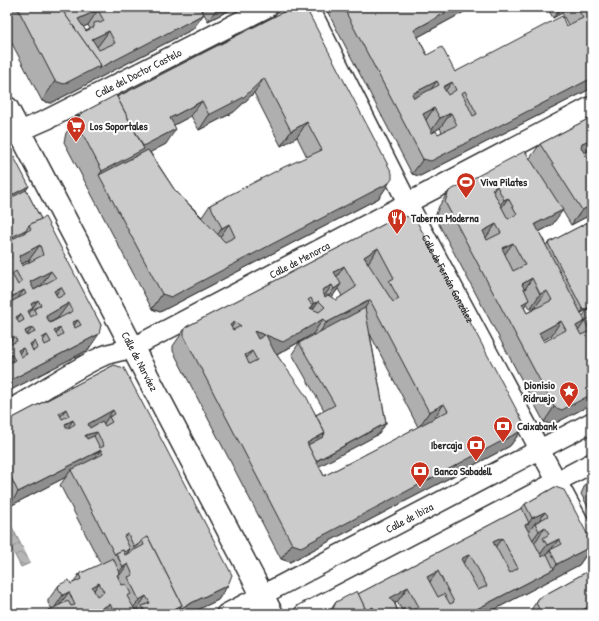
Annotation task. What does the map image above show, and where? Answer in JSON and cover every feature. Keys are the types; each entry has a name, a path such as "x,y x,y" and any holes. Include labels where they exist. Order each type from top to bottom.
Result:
{"street":[{"name":"Calle del Doctor Castelo","path":"13,134 48,119 268,7"},
{"name":"Calle de Fernán González","path":"309,7 407,202 592,547"},
{"name":"Calle de Menorca","path":"7,411 38,395 54,382 104,356 132,348 592,106"},
{"name":"Calle de Narváez","path":"7,108 13,134 132,348 272,614"},
{"name":"Calle de Ibiza","path":"226,614 592,422"},
{"path":"304,614 592,463"}],"water":[{"path":"9,521 30,563 21,567 7,540 7,522"}],"building":[{"path":"17,7 60,7 101,65 64,84 55,81"},
{"path":"67,7 200,7 204,14 98,69 101,65 62,10","holes":["98,10 104,21 94,23 94,27 86,31 78,19","109,31 115,43 99,50 92,39"]},
{"path":"293,7 306,8 392,173 392,179 389,183 171,297 162,294 99,175 148,150 174,189 225,242 235,237 229,224 222,228 210,205 284,167 322,150 307,122 291,131 264,78 244,97 209,115 202,101 170,118 176,129 143,146 117,97"},
{"path":"343,7 456,7 414,30 427,55 442,47 455,72 562,16 566,26 583,18 577,7 592,7 592,78 431,161 423,159","holes":["437,81 439,85 414,98 412,94","452,82 456,90 448,95 443,87","465,91 477,114 473,116 462,93","434,108 440,118 451,113 457,125 438,134 436,131 432,133 423,114"]},
{"path":"116,95 144,149 102,171 77,123 80,114"},
{"path":"592,117 592,139 582,143 581,147 587,158 592,155 592,205 582,210 540,144"},
{"path":"525,151 563,210 535,224 585,321 592,317 592,394 562,410 554,407 445,202 449,191","holes":["497,186 504,200 508,198 517,214 508,219 492,189","496,224 501,233 487,240 483,231","513,243 525,265 513,271 502,248","532,278 540,294 547,291 552,300 527,313 522,304 529,300 522,284","561,321 566,330 544,342 539,333","585,321 590,331 581,335 576,326"]},
{"path":"7,156 14,157 29,186 10,196 7,190"},
{"path":"26,190 41,219 29,225 27,229 10,238 9,236 7,237 7,200"},
{"path":"400,216 412,217 416,220 523,422 521,431 301,547 292,544 184,336 186,327","holes":["378,248 394,278 389,281 399,299 393,302 364,257","344,266 356,287 336,300 328,295 325,297 322,290 332,285 334,289 341,284 334,272","311,298 314,304 319,301 325,307 319,312 310,308 313,306 308,300","370,300 429,412 444,404 448,411 324,476 307,443 325,433 306,396 274,351 266,335 283,342 323,319 326,323","235,322 241,326 233,330 230,325","254,331 265,335 258,339","252,351 257,360 249,364 245,355"]},
{"path":"45,217 101,325 99,334 7,382 7,364 15,360 11,354 7,356 7,341 9,345 17,341 14,336 7,340 7,329 12,327 9,321 7,322 7,304 26,294 24,290 13,296 11,292 7,294 7,259 11,257 7,249 7,237 9,236 11,240 31,229 29,225","holes":["40,245 43,255 22,266 19,256","16,271 22,282 18,285 12,274","51,271 56,278 34,290 30,282","61,287 65,294 58,298 54,291","38,300 41,305 34,309 36,314 31,317 28,311 33,308 31,304","69,303 73,311 50,323 46,316","21,314 24,320 19,323 16,317","78,320 81,325 75,328 73,322","33,327 35,332 27,336 25,331","60,328 63,334 58,337 54,331","47,335 51,342 45,345 42,338","35,341 38,348 33,351 30,344","23,348 27,354 21,357 18,350"]},
{"path":"592,220 592,306 583,310 548,243"},
{"path":"592,306 592,313 589,308"},
{"path":"365,308 386,423 316,461 308,445 323,437 325,433 316,415 335,405 299,343"},
{"path":"114,365 124,368 232,575 228,585 179,609 182,605 148,537 134,547 128,534 124,536 130,549 124,552 123,550 115,555 71,470 103,454 101,450 18,492 9,473 7,474 7,421","holes":["66,409 69,416 62,419 59,413","113,410 115,414 109,417 112,422 105,426 102,421 90,428 88,424","73,420 75,424 67,429 65,424","97,432 104,446 100,448 94,436 87,439 85,435"]},
{"path":"555,487 564,490 592,543 592,546 557,564 550,550 562,544 559,539 547,545 543,538 549,534 545,527 539,531 535,523 548,516 545,512 532,518 525,504"},
{"path":"522,508 529,523 525,525 542,557 547,554 554,569 467,614 455,614 453,609 443,614 377,614 373,607 362,613 365,608 358,594","holes":["502,538 518,568 510,573 493,542","470,554 487,586 478,590 461,559","438,571 454,602 450,604 444,594 438,597 427,577","408,587 419,607 411,611 409,607 398,612 394,602 390,598"]},
{"path":"148,537 182,605 164,614 146,614 142,606 150,603 146,596 139,600 128,577 133,575 128,564 123,567 116,553 123,550 125,555 144,545 142,540"},
{"path":"113,558 120,573 117,575 122,585 126,584 131,594 127,596 135,610 138,608 141,614 115,614 110,604 102,608 105,614 41,614 68,601 71,606 75,605 69,592 63,595 58,588 59,585 69,580 71,584 81,579 79,574","holes":["99,583 104,592 97,596 92,587"]},
{"path":"592,569 592,605 575,614 542,614 536,603 539,598"},
{"path":"357,591 365,608 352,614 334,614 332,611 336,602"}],"place":[{"name":"Los Soportales","path":"76,143"},
{"name":"Viva Pilates","path":"466,199"},
{"name":"Taberna Moderna","path":"397,235"},
{"name":"Dionisio Ridruejo","path":"569,408"},
{"name":"Caixabank","path":"503,443"},
{"name":"Ibercaja","path":"476,462"},
{"name":"Banco Sabadell","path":"420,488"}]}
